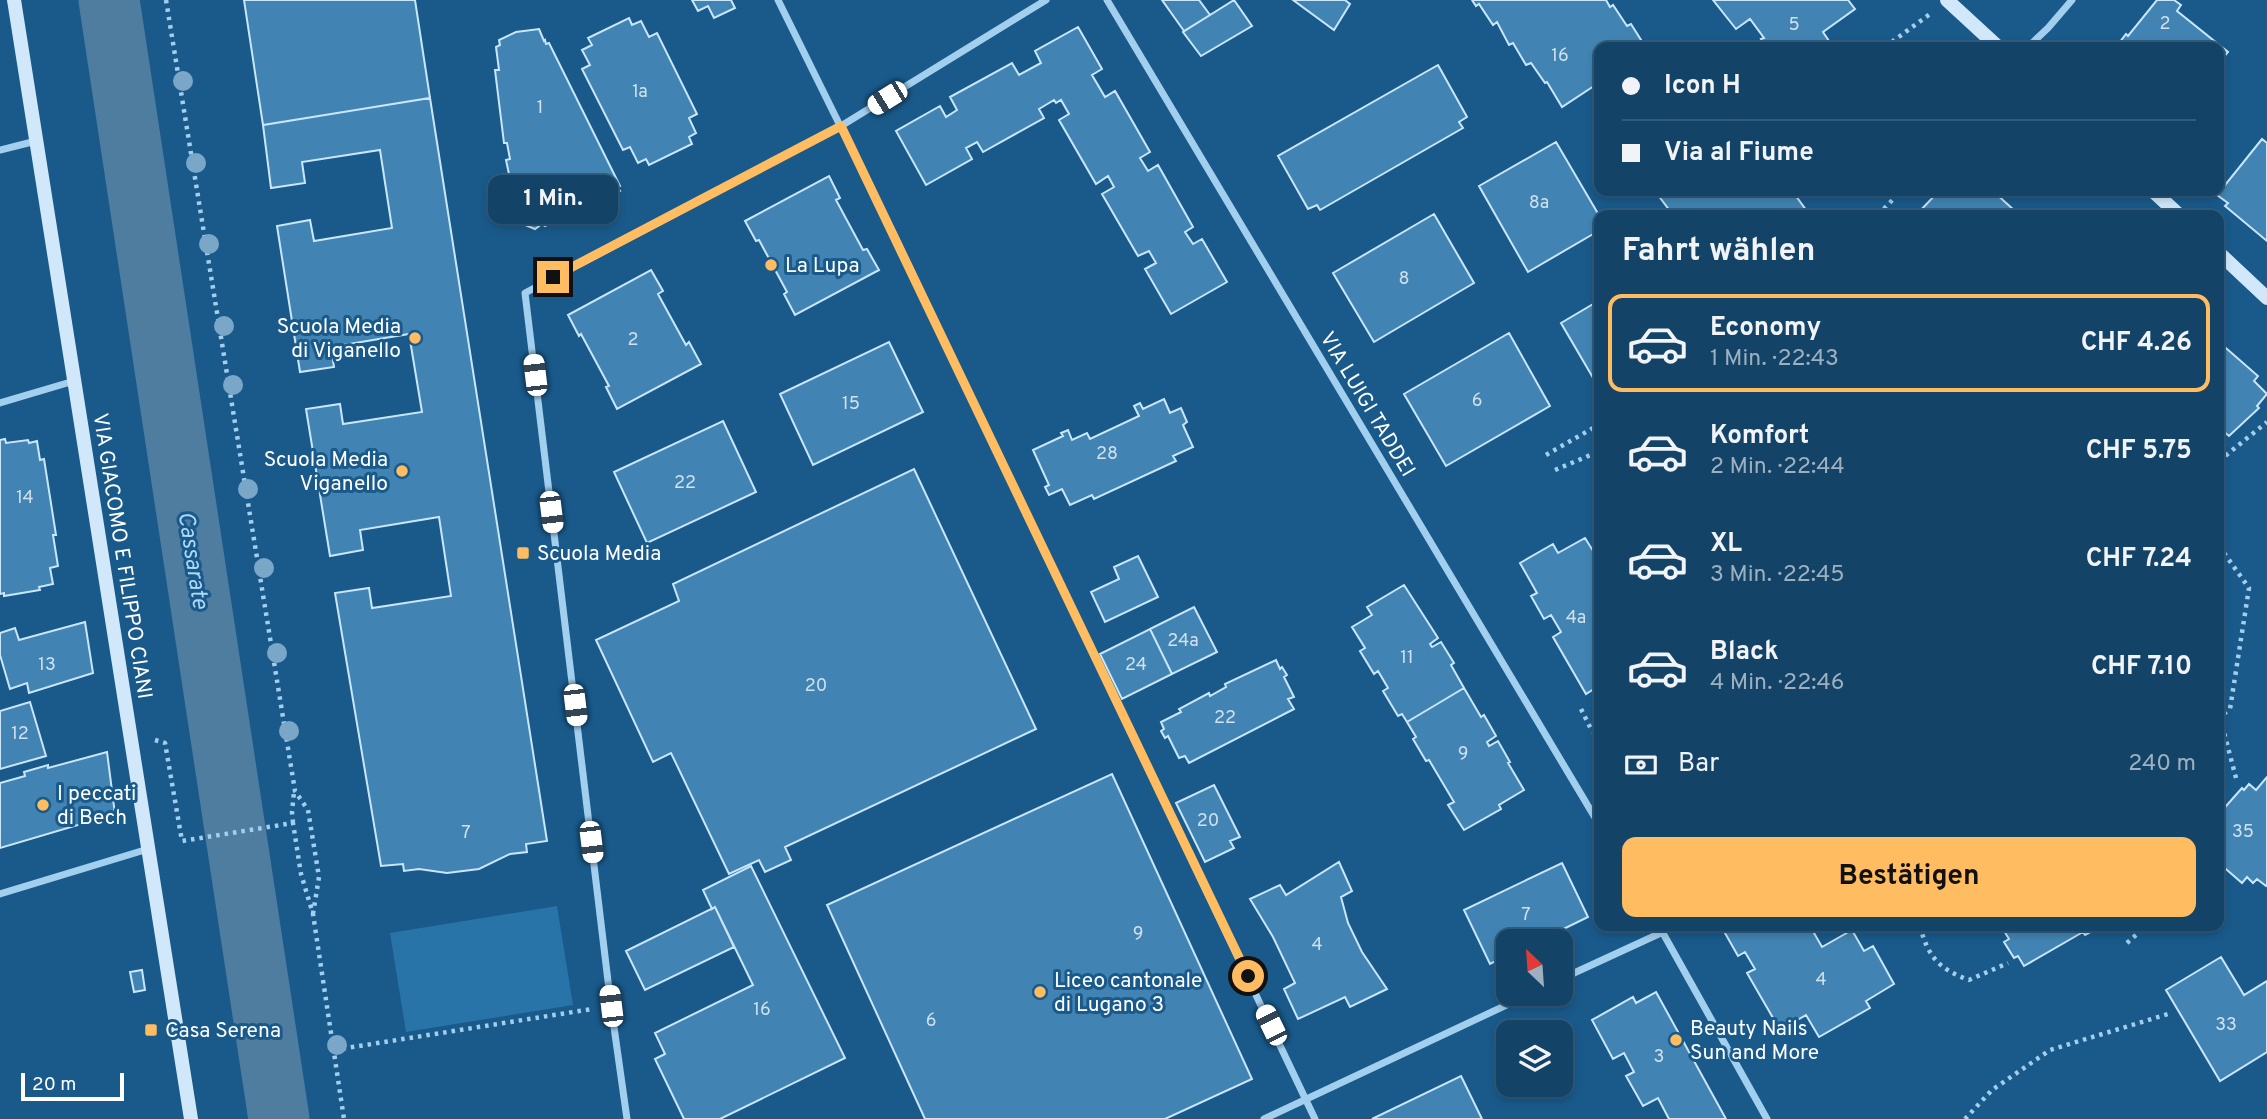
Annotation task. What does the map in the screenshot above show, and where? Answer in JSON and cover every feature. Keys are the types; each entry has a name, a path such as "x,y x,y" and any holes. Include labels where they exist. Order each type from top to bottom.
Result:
{"main road":[{"name":"VIA GIACOMO E FILIPPO CIANI","path":"14,0 191,1119"},
{"path":"1948,0 1993,42"},
{"path":"2158,196 2174,210"},
{"path":"2224,257 2265,291"}],"street":[{"path":"778,0 841,126 1315,1119"},
{"path":"627,1119 525,293 841,126 1046,0"},
{"name":"VIA LUIGI TADDEI","path":"1107,0 1594,816"},
{"path":"2033,42 2071,0"},
{"path":"0,150 36,141"},
{"path":"0,403 74,381"},
{"path":"0,894 148,849"},
{"path":"1573,973 1657,931"},
{"path":"1662,931 1767,1119"},
{"path":"1265,1119 1504,1006"}],"path":[{"path":"166,0 295,791 291,823 301,874 313,914 344,1119"},
{"path":"1892,42 1948,0"},
{"path":"1883,210 1896,196"},
{"path":"2224,457 2267,422"},
{"path":"1546,455 1594,427"},
{"path":"1555,470 1594,454"},
{"path":"2224,553 2249,588 2230,709 2224,714"},
{"path":"1581,709 1594,732"},
{"path":"2224,732 2236,778"},
{"path":"130,734 165,743 182,841 291,823"},
{"path":"295,791 308,810 319,877 313,914"},
{"path":"1921,931 1934,960 1950,973 1969,980 2007,963"},
{"path":"2127,943 2140,931"},
{"path":"334,1050 611,1006"},
{"path":"1965,1119 1992,1090 2050,1049 2168,1014"}],"shaded area":[{"path":"557,906 573,1005 406,1032 390,933"}],"building":[{"path":"244,0 415,0 430,98 263,125"},
{"path":"692,0 731,0 735,8 714,18 708,6 698,11"},
{"path":"1162,0 1199,0 1210,15 1184,31"},
{"path":"1234,0 1252,26 1201,56 1183,32"},
{"path":"1293,0 1345,0 1350,4 1334,30"},
{"path":"1472,0 1606,0 1610,7 1613,5 1627,26 1631,24 1642,42 1594,42 1594,86 1562,107 1547,82 1545,83 1531,63 1526,65 1513,43 1509,45 1497,22 1493,25 1479,4 1476,6"},
{"path":"1713,0 1848,0 1855,9 1823,32 1830,42 1763,42 1761,39 1764,38 1750,19 1736,29"},
{"path":"2157,0 2174,0 2181,5 2177,11 2216,42 2120,42 2126,34 2128,36"},
{"path":"629,18 632,25 641,21 649,37 657,33 697,114 689,118 696,133 689,137 692,144 649,165 646,159 638,163 630,147 623,150 582,69 590,65 582,50 592,45 588,38"},
{"path":"1078,27 1102,69 1092,75 1105,97 1115,91 1150,152 1140,158 1148,171 1158,165 1193,227 1185,232 1193,244 1202,239 1227,282 1171,314 1145,269 1156,263 1149,251 1138,256 1102,194 1114,187 1108,176 1096,184 1059,120 1069,114 1061,100 1056,103 1054,100 1039,109 1044,118 983,152 977,142 966,148 972,159 926,185 896,131 940,106 946,117 957,110 950,97 1012,63 1019,75 1041,63 1035,51"},
{"path":"539,29 546,44 549,43 620,186 617,187 620,191 562,220 561,218 545,226 542,224 535,229 520,223 521,218 518,217 506,160 510,159 507,143 504,143 495,70 499,70 496,47 500,45 499,40 516,32"},
{"path":"1438,65 1467,117 1459,122 1463,128 1320,210 1317,205 1308,209 1278,156"},
{"name":"Scuola Media Viganello","path":"430,98 547,841 526,844 527,852 510,854 479,869 447,873 419,869 404,871 403,864 381,866 335,593 369,588 372,608 451,596 439,517 360,530 363,550 330,556 306,409 340,404 343,424 422,412 409,334 331,347 334,367 300,372 277,226 310,220 314,241 392,228 380,150 302,162 305,183 271,188 263,125"},
{"path":"2262,139 2267,143 2267,241 2225,206 2228,203 2218,196 2224,196 2224,186"},
{"path":"1556,142 1596,210 1594,234 1528,272 1479,186"},
{"path":"829,176 840,198 836,200 863,250 867,249 879,270 795,315 784,294 787,292 759,240 756,241 745,221"},
{"path":"1659,196 1796,196 1806,210 1669,210"},
{"path":"1934,196 1998,196 2014,210 1921,210"},
{"path":"1434,214 1474,283 1374,342 1333,273"},
{"path":"651,270 663,291 658,294 686,345 689,342 701,364 617,409 606,387 609,386 568,315"},
{"path":"1594,304 1594,379 1561,323"},
{"path":"1509,333 1550,406 1446,466 1404,394"},
{"path":"889,342 923,412 813,465 780,394"},
{"path":"2224,346 2258,376 2254,381 2267,394 2257,406 2259,408 2229,436 2224,432"},
{"path":"1164,399 1170,413 1181,408 1187,422 1183,425 1193,447 1173,456 1176,461 1094,499 1092,495 1070,505 1062,489 1049,495 1045,487 1049,485 1033,450 1063,436 1061,433 1068,430 1072,440 1087,433 1090,439 1139,416 1134,406 1140,403 1143,409"},
{"path":"723,421 756,492 647,543 614,472"},
{"path":"5,439 6,443 37,441 40,460 44,459 58,566 50,568 53,584 39,587 40,590 4,596 4,593 0,594 0,440"},
{"path":"914,469 1036,729 785,847 791,860 765,872 759,860 729,874 671,753 653,762 596,640 679,601 673,584"},
{"path":"1585,538 1594,552 1594,689 1586,694 1553,637 1561,632 1551,615 1544,619 1531,596 1537,593 1520,563 1553,544 1558,553"},
{"path":"1138,556 1158,597 1105,622 1091,592 1119,579 1114,567"},
{"path":"1404,585 1438,638 1430,644 1432,647 1441,642 1454,663 1451,665 1464,688 1407,722 1402,714 1398,716 1383,691 1388,688 1378,671 1374,674 1360,651 1365,648 1352,627 1372,615 1367,607"},
{"path":"1194,607 1217,652 1172,674 1150,629"},
{"path":"85,622 93,673 29,693 27,683 10,689 0,655 0,633 15,628 19,640"},
{"path":"1150,629 1172,674 1122,699 1100,654"},
{"path":"1276,660 1287,675 1284,677 1294,697 1288,699 1294,709 1189,763 1185,756 1179,758 1168,736 1165,738 1161,731 1164,729 1161,722 1181,712 1179,709 1226,687 1225,684"},
{"path":"1464,688 1496,736 1487,742 1489,746 1498,741 1524,790 1499,805 1501,809 1464,830 1448,805 1454,802 1413,739 1416,737 1407,722"},
{"path":"30,702 46,756 0,769 0,711"},
{"path":"107,752 115,814 0,848 0,783 25,776 24,772 48,765 48,768"},
{"name":"Liceo cantonale di Lugano 3","path":"1112,774 1252,1079 1165,1119 925,1119 827,905"},
{"path":"2267,777 2266,886 2257,879 2253,883 2247,877 2242,883 2224,867 2224,808 2242,788 2244,790 2249,784 2256,790"},
{"path":"1214,785 1240,837 1230,841 1234,848 1205,862 1176,803"},
{"path":"1339,862 1352,891 1341,897 1348,923 1362,952 1387,989 1350,1007 1345,997 1298,1019 1284,989 1295,983 1273,937 1250,899 1280,885 1286,895"},
{"path":"1562,863 1588,917 1564,929 1496,929 1496,961 1490,964 1464,910"},
{"path":"751,866 845,1058 720,1119 684,1119 655,1059 665,1054 655,1033 753,985 715,907 712,909 703,890"},
{"path":"715,907 734,947 645,990 626,951"},
{"path":"1813,931 1822,947 1853,931 1864,951 1873,946 1894,984 1866,1001 1870,1008 1819,1037 1806,1015 1780,1030 1747,973 1755,969 1745,952 1738,956 1725,933"},
{"path":"2004,931 2093,931 2085,935 2083,932 2024,966 2018,956 2014,958 2004,942 2009,939"},
{"path":"2221,957 2244,995 2267,981 2267,1052 2220,1081 2166,990"},
{"path":"142,970 145,990 134,992 130,972"},
{"path":"1656,992 1726,1119 1669,1119 1658,1098 1643,1106 1626,1076 1634,1072 1624,1053 1613,1059 1592,1020 1633,997 1636,1003"},
{"path":"1461,1076 1482,1119 1372,1119"}],"waterway":[{"name":"Cassarate","path":"109,0 279,1119"}],"place":[{"name":"La Lupa","path":"771,265"},
{"name":"Scuola Media di Viganello","path":"415,338"},
{"name":"Scuola Media Viganello","path":"402,471"},
{"name":"Scuola Media","path":"523,553"},
{"name":"I peccati di Bech","path":"43,805"},
{"name":"Liceo cantonale di Lugano 3","path":"1040,992"},
{"name":"Casa Serena","path":"151,1030"},
{"name":"Beauty Nails Sun and More","path":"1676,1040"}],"route":[{"path":"553,277 841,126 1248,976"}]}
